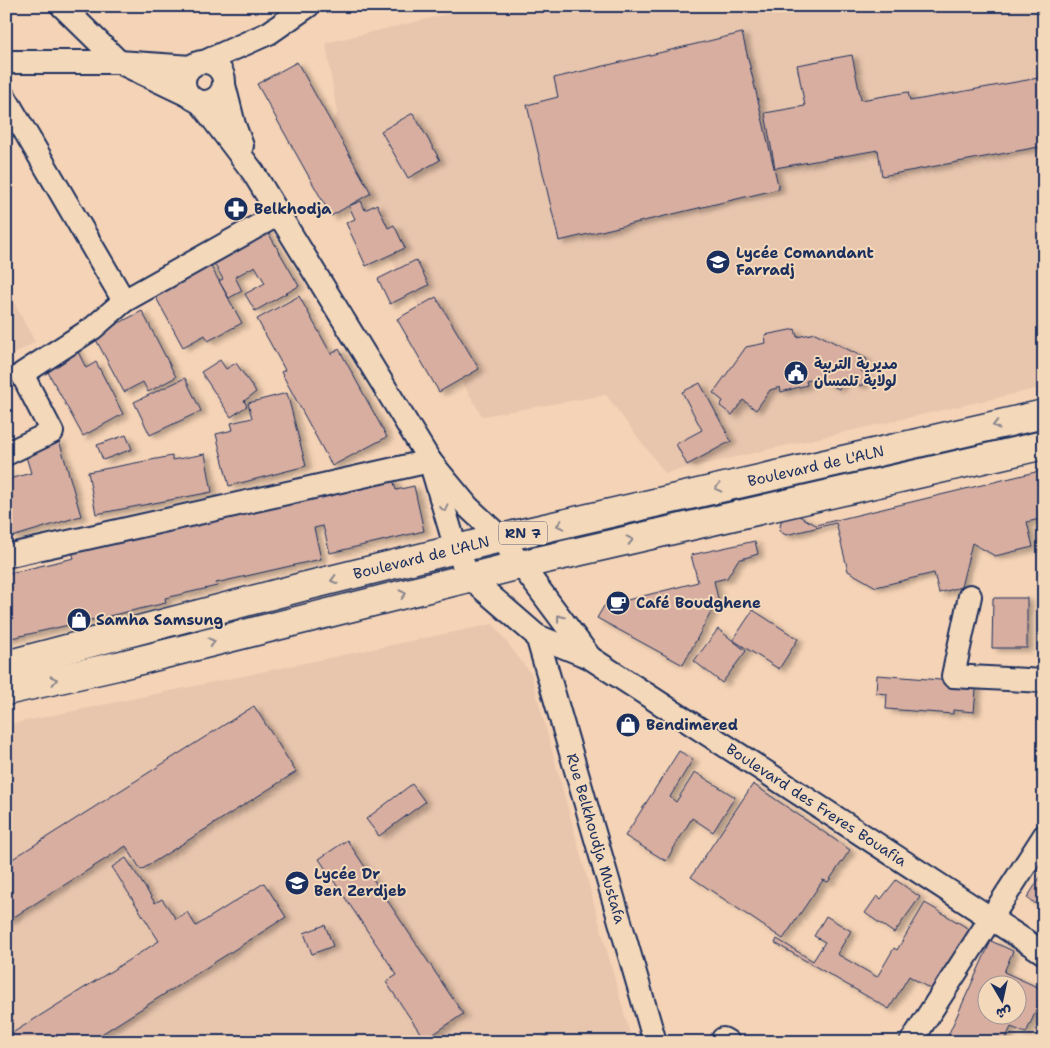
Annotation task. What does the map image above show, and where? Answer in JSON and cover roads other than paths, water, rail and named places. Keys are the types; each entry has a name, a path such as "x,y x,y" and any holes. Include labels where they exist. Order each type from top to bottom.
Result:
{"main road":[{"name":"Boulevard de L'ALN","path":"6,665 501,538 1044,414"},
{"name":"Boulevard de L'ALN","path":"6,691 117,666 520,566 1044,445"}],"street":[{"path":"62,6 119,62 206,102 218,97 224,82 268,32"},
{"path":"308,6 268,32 197,65 185,78 185,89 253,172 430,462 468,507 501,538 520,566 589,656"},
{"path":"6,62 119,62 197,65 209,63 219,69 234,125 253,172"},
{"path":"6,99 124,301"},
{"path":"6,454 52,432 22,374 93,328 124,301 279,214"},
{"path":"430,462 456,549 470,578 537,636 589,656"},
{"path":"6,556 430,462"},
{"path":"970,596 953,676 1044,682"},
{"name":"Rue Belkhoudja Mustafa","path":"537,636 655,1042"},
{"name":"Boulevard des Freres Bouafia","path":"589,656 1044,953"},
{"path":"911,1042 1044,836"}],"place":[{"name":"Belkhodja","path":"236,209"},
{"name":"Lycée Comandant Farradj","path":"718,262"},
{"name":"مديرية التربية لولاية تلمسان","path":"796,373"},
{"name":"Café Boudghene","path":"618,603"},
{"name":"Samha Samsung","path":"79,620"},
{"name":"Bendimered","path":"628,725"},
{"name":"Lycée Dr Ben Zerdjeb","path":"297,883"}]}
